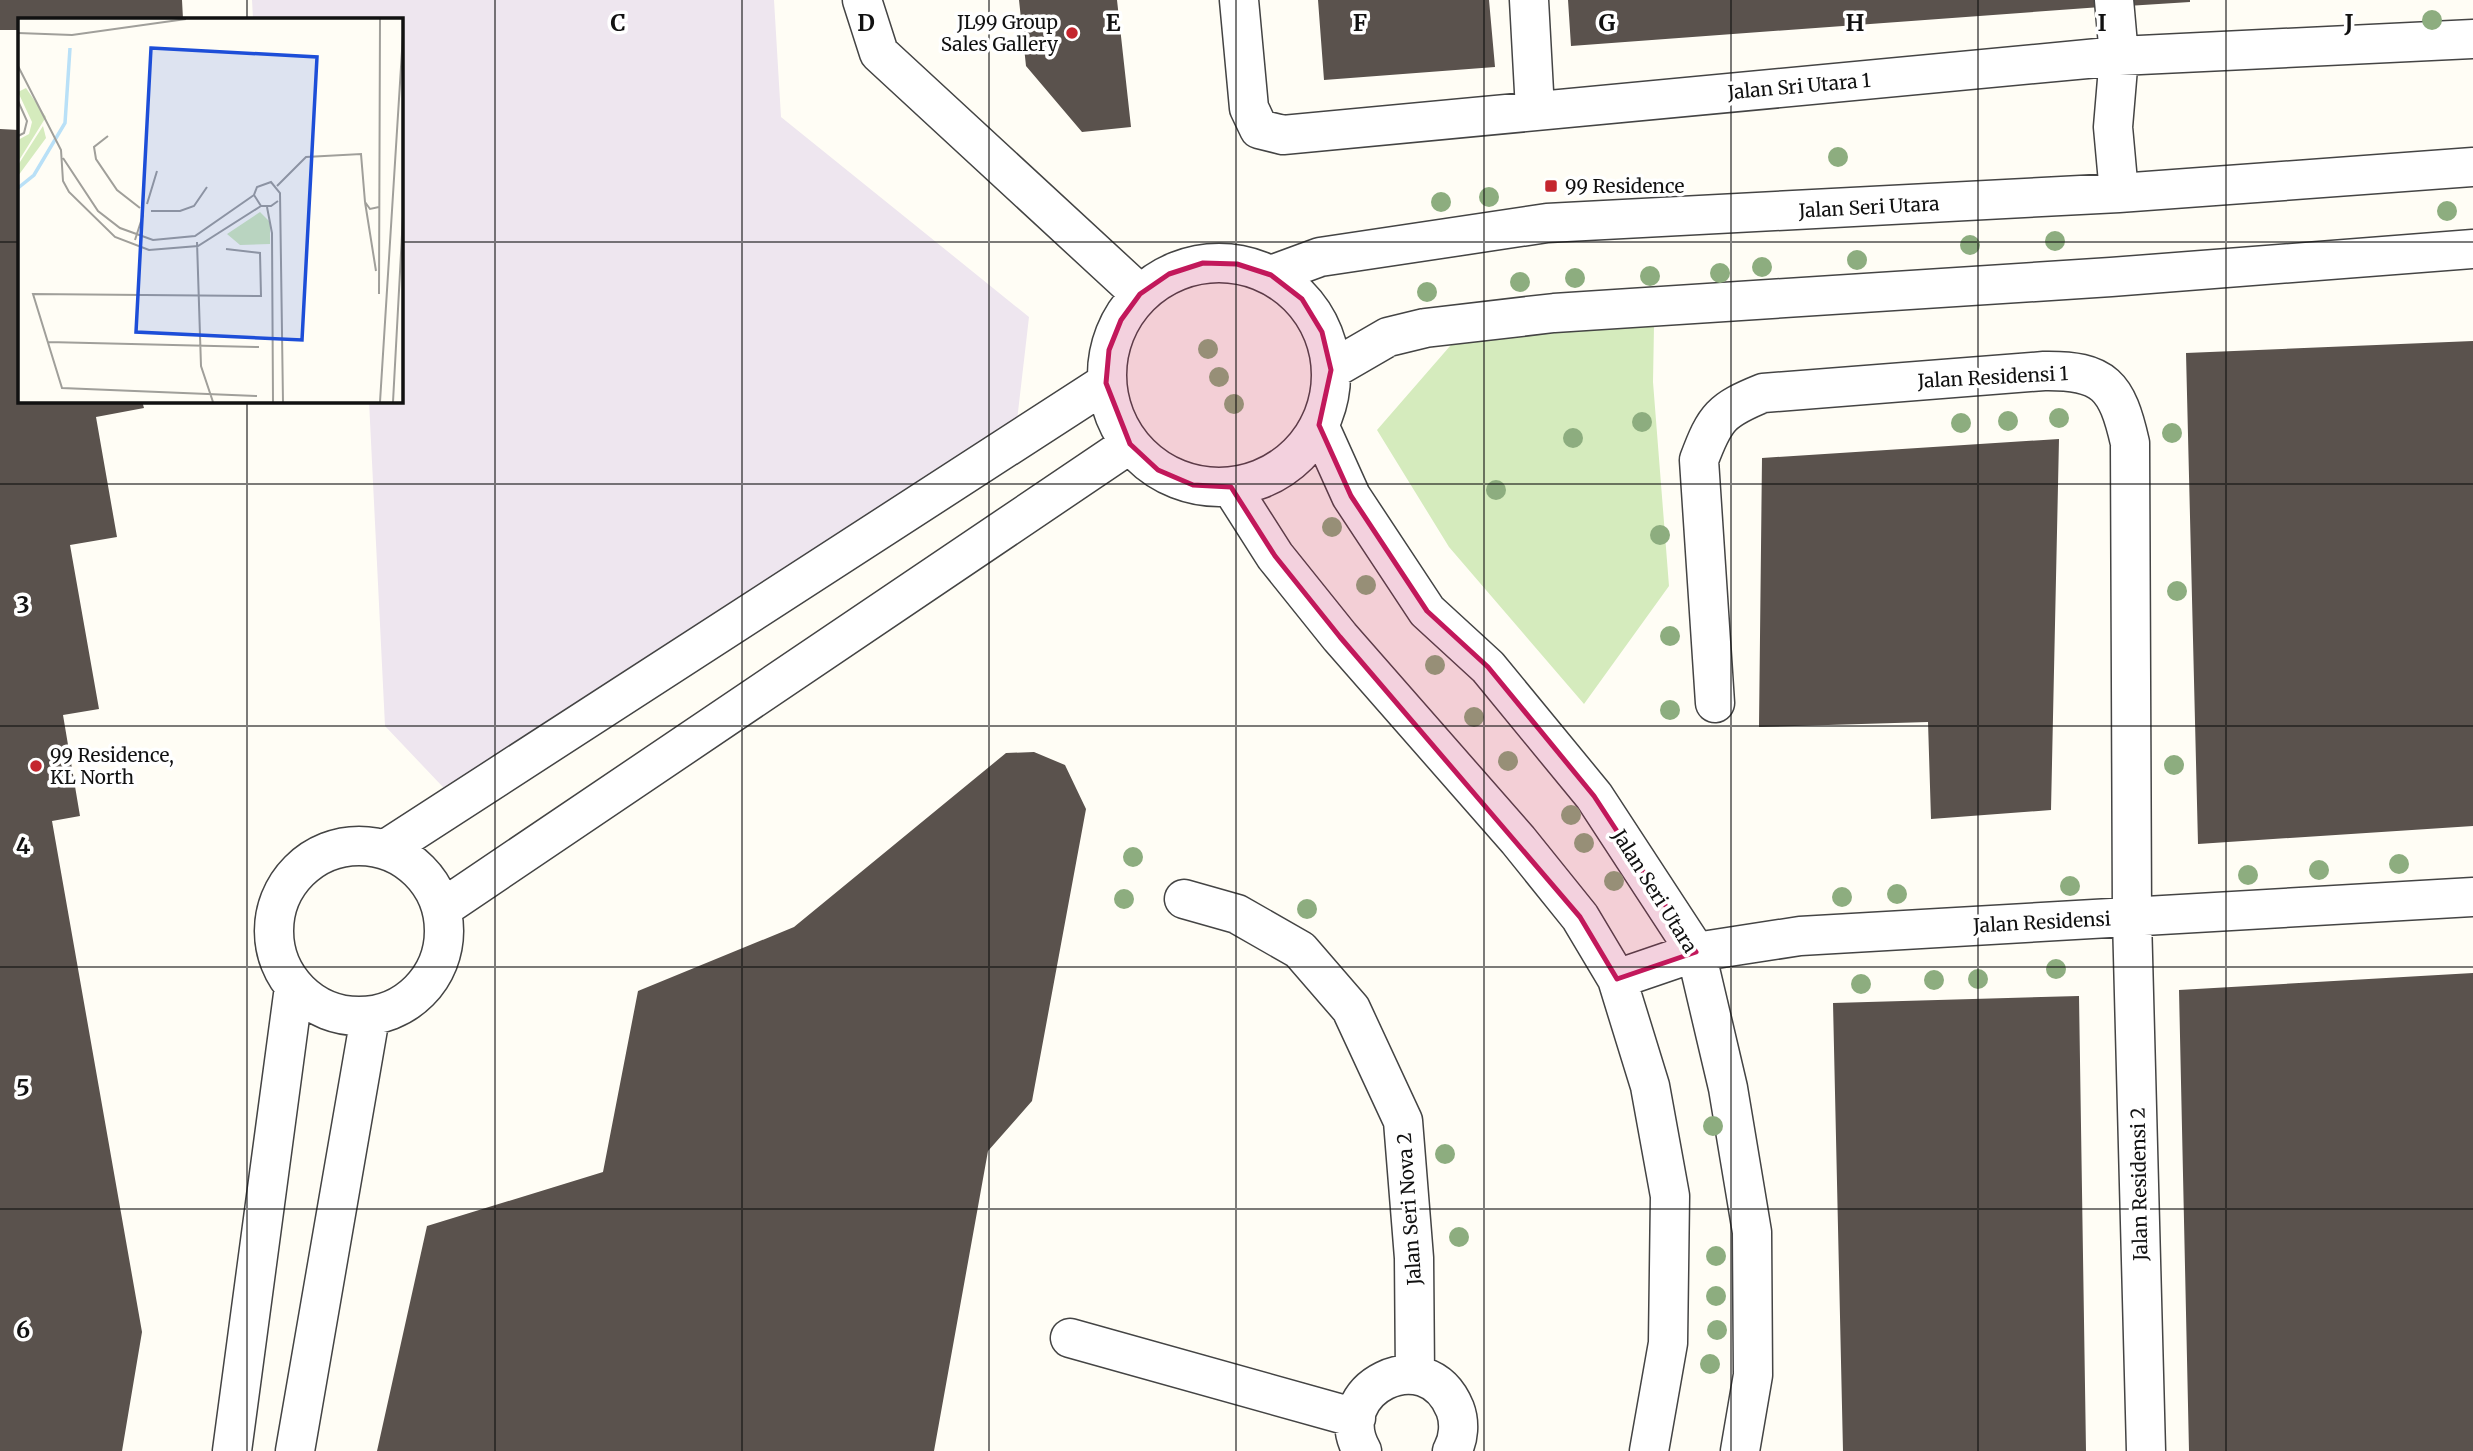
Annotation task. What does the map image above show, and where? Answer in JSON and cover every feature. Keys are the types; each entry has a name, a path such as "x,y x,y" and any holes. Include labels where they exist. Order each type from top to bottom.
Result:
{"street":[{"path":"862,0 879,53 1140,294"},
{"name":"Jalan Sri Utara 1","path":"1239,0 1249,108 1259,129 1283,135 2119,56 2473,39"},
{"path":"1529,0 1535,110"},
{"path":"2114,0 2119,56 2113,127 2119,193"},
{"name":"Jalan Seri Utara","path":"1271,275 1320,257 1546,223 2119,193 2473,167"},
{"path":"1331,370 1388,337 1425,328 1554,313 2473,249"},
{"path":"1203,263 1237,264 1271,275 1302,299 1322,331 1331,370 1328,398 1320,425 1297,455 1267,477 1231,487 1193,485 1158,470 1130,444 1114,415 1106,383 1113,340 1121,320 1140,294 1169,274 1203,263"},
{"name":"Jalan Residensi 1","path":"1715,703 1699,460 1710,431 1729,407 1763,393 2044,370 2075,370 2105,382 2123,414 2130,443 2133,918"},
{"path":"386,849 1106,383"},
{"name":"Jalan Seri Utara","path":"1320,425 1351,496 1427,611 1488,667 1594,796 1696,952 1728,1088 1752,1232 1753,1375 1740,1451"},
{"path":"443,908 1130,444"},
{"path":"1231,487 1275,556 1339,637 1518,840 1580,917 1617,979 1650,1086 1670,1196 1668,1343 1649,1451"},
{"path":"359,845 386,849 410,862 430,881 443,908 445,937 437,966 422,991 398,1008 370,1017 340,1015 315,1005 294,987 280,963 273,936 276,908 288,883 307,862 331,849 359,845"},
{"name":"Jalan Residensi","path":"1617,979 1696,952 1800,936 2473,897"},
{"name":"Jalan Seri Nova 2","path":"1184,899 1237,914 1300,950 1351,1009 1403,1121 1414,1258 1415,1375"},
{"name":"Jalan Residensi 2","path":"2133,918 2146,1451"},
{"path":"232,1451 294,987"},
{"path":"295,1451 370,1017"},
{"path":"1070,1338 1359,1434 1361,1402 1384,1379 1415,1375 1443,1388 1451,1400 1458,1415 1462,1449"}],"highlighted area":[{"path":"1203,263 1237,264 1271,275 1302,299 1322,332 1331,370 1319,425 1351,496 1427,611 1488,667 1594,796 1696,952 1617,979 1580,917 1340,637 1275,556 1231,487 1193,485 1158,470 1130,444 1106,383 1109,350 1121,320 1140,294 1169,274"}],"shaded area":[{"path":"252,0 774,0 781,117 1029,317 1013,455 460,805 385,726 369,402 402,402 402,18 253,18"}],"green space":[{"path":"1654,326 1653,382 1669,586 1584,704 1449,547 1377,430 1457,338"}],"building":[{"path":"0,0 182,0 183,18 18,18 18,30 0,30"},
{"name":"JL99 Group Sales Gallery","path":"1019,0 1117,0 1131,127 1082,132 1026,66"},
{"path":"1318,0 1489,0 1495,67 1324,80"},
{"path":"1568,0 2101,0 2101,7 1571,46"},
{"path":"2126,0 2190,0 2190,2 2127,6"},
{"name":"99 Residence, KL North","path":"0,129 18,130 18,402 142,402 144,408 96,417 117,537 70,545 99,709 63,715 80,816 52,821 142,1332 122,1451 0,1451"},
{"path":"2473,341 2473,826 2198,844 2186,353"},
{"path":"2059,439 2051,810 1931,819 1928,722 1759,727 1762,458"},
{"path":"1034,752 1065,765 1086,809 1032,1101 988,1151 934,1451 377,1451 427,1226 603,1172 638,991 794,927 1006,753"},
{"path":"2473,973 2473,1451 2189,1451 2179,990"},
{"path":"2079,996 2086,1451 1843,1451 1833,1003"}],"place":[{"name":"JL99 Group Sales Gallery","path":"1072,33"},
{"name":"99 Residence","path":"1551,186"},
{"name":"99 Residence, KL North","path":"36,766"}]}
